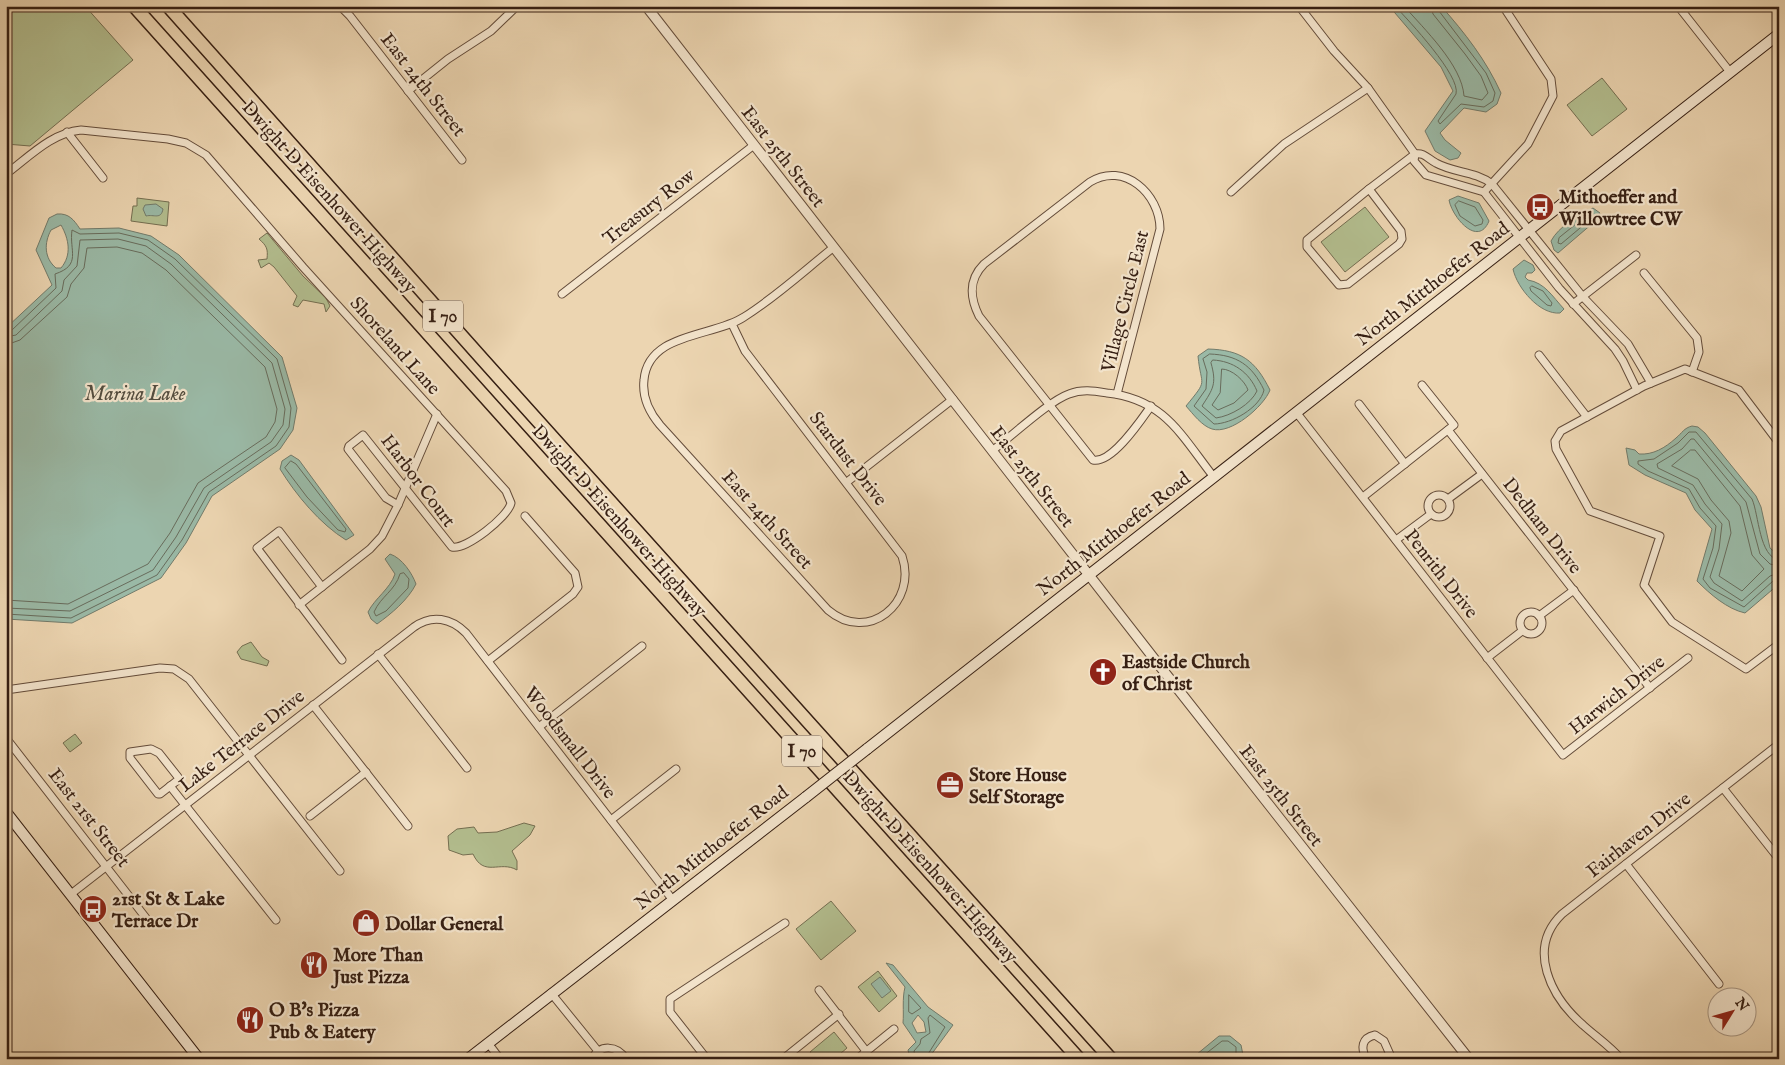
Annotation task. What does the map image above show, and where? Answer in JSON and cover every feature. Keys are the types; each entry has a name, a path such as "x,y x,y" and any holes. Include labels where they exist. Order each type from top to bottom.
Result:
{"highway":[{"name":"Dwight D Eisenhower Highway","path":"134,6 1080,1059"},
{"name":"Dwight D Eisenhower Highway","path":"168,6 477,354 1111,1059"}],"main road":[{"name":"North Mitthoefer Road","path":"468,1059 867,749 1779,34"},
{"path":"6,812 199,1059"}],"street":[{"name":"East 24th Street","path":"340,6 350,16 462,160"},
{"path":"408,91 448,59 491,31 517,6"},
{"name":"East 25th Street","path":"646,6 1469,1059"},
{"path":"1299,6 1334,50 1368,88 1414,154 1414,161 1426,175 1484,192 1573,304 1644,386"},
{"path":"1484,192 1533,137 1552,99 1553,91 1551,79 1504,6"},
{"path":"1678,6 1730,72"},
{"path":"1231,192 1284,144 1368,88"},
{"name":"Shoreland Lane","path":"68,132 85,130 168,138 186,144 206,155 506,491 511,503 505,515 464,546 456,548"},
{"path":"6,174 47,142 68,132 103,178"},
{"name":"Treasury Row","path":"562,294 754,144"},
{"path":"1369,189 1401,231 1402,239 1348,284 1339,285 1307,247 1307,240 1369,189 1414,154 1425,155 1445,167 1484,178 1492,184 1583,296 1628,344 1644,386"},
{"name":"Village Circle East","path":"1050,407 979,316 973,302 973,284 984,264 1090,182 1106,175 1118,174 1134,182 1148,197 1159,214 1160,229 1118,394"},
{"path":"732,324 748,314 834,247"},
{"path":"1573,304 1636,255"},
{"path":"1644,273 1697,338 1699,352 1692,372"},
{"name":"East 24th Street","path":"732,324 673,342 657,353 648,366 644,377 647,404 660,425 828,610 841,619 856,622 872,621 883,616"},
{"name":"Stardust Drive","path":"732,324 745,351 898,549 906,567 907,578 903,593 894,606 883,616"},
{"path":"1539,355 1587,417"},
{"path":"1779,443 1739,390 1685,369 1644,386 1558,433 1555,441 1556,449 1590,511 1660,536 1644,585 1672,622 1746,669 1779,644"},
{"name":"Dedham Drive","path":"1422,384 1454,425 1448,430 1650,688"},
{"path":"993,450 1062,398 1076,392 1118,394 1135,398 1152,406 1169,420 1213,476"},
{"path":"847,482 954,399"},
{"path":"1359,404 1405,464"},
{"path":"1050,407 1090,458 1096,460 1103,459 1122,443 1152,406"},
{"name":"Penrith Drive","path":"1296,412 1563,755"},
{"path":"299,605 377,542 389,525 437,414"},
{"path":"1363,497 1448,430"},
{"name":"Harbor Court","path":"398,505 386,498 348,449 349,446 364,435 448,544 456,548"},
{"path":"1448,499 1482,474"},
{"path":"1438,495 1448,499 1450,510 1445,516 1438,518 1431,514 1428,504 1432,497 1438,495"},
{"path":"1396,540 1431,514"},
{"path":"488,662 573,594 578,586 576,573 525,516"},
{"path":"322,587 279,531 258,547 257,550 342,660"},
{"path":"1540,616 1574,590"},
{"path":"1522,631 1520,620 1524,614 1531,612 1540,616"},
{"path":"1522,631 1532,635 1539,632 1542,625 1540,616"},
{"name":"Woodsmall Drive","path":"435,619 450,621 460,628 672,899"},
{"name":"Lake Terrace Drive","path":"71,894 417,624 435,619"},
{"path":"1487,658 1522,631"},
{"path":"539,727 642,646"},
{"path":"378,654 467,768"},
{"name":"Harwich Drive","path":"1563,755 1688,658"},
{"path":"6,690 162,668 177,671 189,679 340,871"},
{"path":"314,705 408,826"},
{"name":"East 21st Street","path":"6,738 146,918"},
{"name":"Fairhaven Drive","path":"1621,1059 1579,1021 1551,985 1544,966 1545,942 1557,920 1779,744"},
{"path":"151,749 157,751 178,777 170,786 158,794 130,758 130,752 151,749"},
{"path":"611,820 676,769"},
{"path":"310,816 366,772"},
{"path":"170,786 276,920"},
{"path":"1723,788 1779,859"},
{"path":"1626,864 1719,984"},
{"path":"707,1059 670,1012 670,999 785,923"},
{"path":"819,990 866,1051"},
{"path":"552,993 598,1051"},
{"path":"783,1059 839,1014"},
{"path":"856,1059 894,1029"},
{"path":"1366,1059 1362,1050 1363,1044 1372,1035 1382,1038 1392,1059"},
{"path":"488,1043 500,1059"},
{"path":"592,1059 598,1051 605,1048 614,1048 626,1059"},
{"path":"793,1051 799,1059"}],"shaded area":[{"path":"6,6 85,6 133,60 30,146 6,144"},
{"path":"1602,78 1627,109 1592,136 1567,105"},
{"path":"137,198 169,202 167,226 131,221 133,206 137,206"},
{"path":"1365,207 1389,237 1345,272 1321,242"},
{"path":"267,233 303,276 326,298 330,306 326,312 324,304 303,300 298,307 293,305 297,296 274,267 269,263 261,268 258,260 267,259 267,253 265,246 259,239"},
{"path":"251,642 262,657 269,661 267,666 241,659 237,652 242,646"},
{"path":"75,734 82,743 70,752 63,743"},
{"path":"524,823 535,826 530,835 512,851 517,861 517,870 511,867 487,867 477,861 473,854 463,855 449,850 448,836 457,829 474,827 478,833 497,832"},
{"path":"831,901 856,931 821,960 796,929"},
{"path":"878,971 897,996 879,1012 858,987"},
{"path":"834,1032 847,1048 834,1059 815,1059 810,1052"}],"water":[{"path":"1389,6 1441,6 1474,47 1489,69 1501,93 1497,104 1486,112 1464,108 1440,133 1445,140 1461,153 1458,158 1450,160 1435,151 1425,131 1453,91 1441,67"},
{"path":"1458,196 1479,203 1489,221 1484,229 1479,232 1472,231 1460,221 1449,200"},
{"path":"156,204 163,209 161,214 159,216 146,216 143,209 145,205"},
{"path":"1593,208 1600,213 1593,223 1558,253 1554,250 1551,241 1554,236 1569,222"},
{"name":"Marina Lake","path":"61,214 71,218 80,229 119,228 151,236 179,255 282,357 297,408 293,430 280,449 212,496 186,543 161,578 72,623 6,619 6,328 52,285 36,250 49,218","holes":["61,225 68,247 67,258 61,268 56,268 47,255 47,240 51,230"]},
{"path":"1524,260 1533,265 1535,270 1532,273 1527,273 1525,277 1548,291 1564,309 1560,313 1545,310 1524,292 1513,269"},
{"path":"1208,349 1230,352 1246,359 1259,371 1270,390 1261,404 1246,418 1237,424 1220,430 1212,429 1205,425 1186,406 1198,391 1202,382 1198,356"},
{"path":"1692,426 1698,427 1705,433 1756,496 1761,507 1770,548 1779,556 1779,584 1745,613 1725,605 1697,581 1712,529 1695,510 1686,493 1645,475 1629,465 1626,448 1635,450 1639,454 1654,452 1668,445 1685,429"},
{"path":"291,455 299,460 354,535 346,540 336,533 318,517 293,489 280,469 282,461"},
{"path":"390,554 406,566 416,584 404,601 377,624 371,619 368,612 390,584 395,574 385,559"},
{"path":"886,963 893,965 928,1007 953,1025 928,1059 910,1059 908,1050 916,1042 903,1023 905,987","holes":["918,1015 924,1022 926,1032 917,1033 912,1023"]},
{"path":"880,977 891,991 882,998 871,984"},
{"path":"1219,1036 1230,1036 1241,1045 1243,1055 1240,1059 1191,1059"}],"place":[{"name":"Mithoeffer and Willowtree CW","path":"1540,207"},
{"name":"Eastside Church of Christ","path":"1103,672"},
{"name":"Store House Self Storage","path":"950,785"},
{"name":"21st St & Lake Terrace Dr","path":"93,909"},
{"name":"Dollar General","path":"366,923"},
{"name":"More Than Just Pizza","path":"314,965"},
{"name":"O B's Pizza Pub & Eatery","path":"250,1020"}]}
